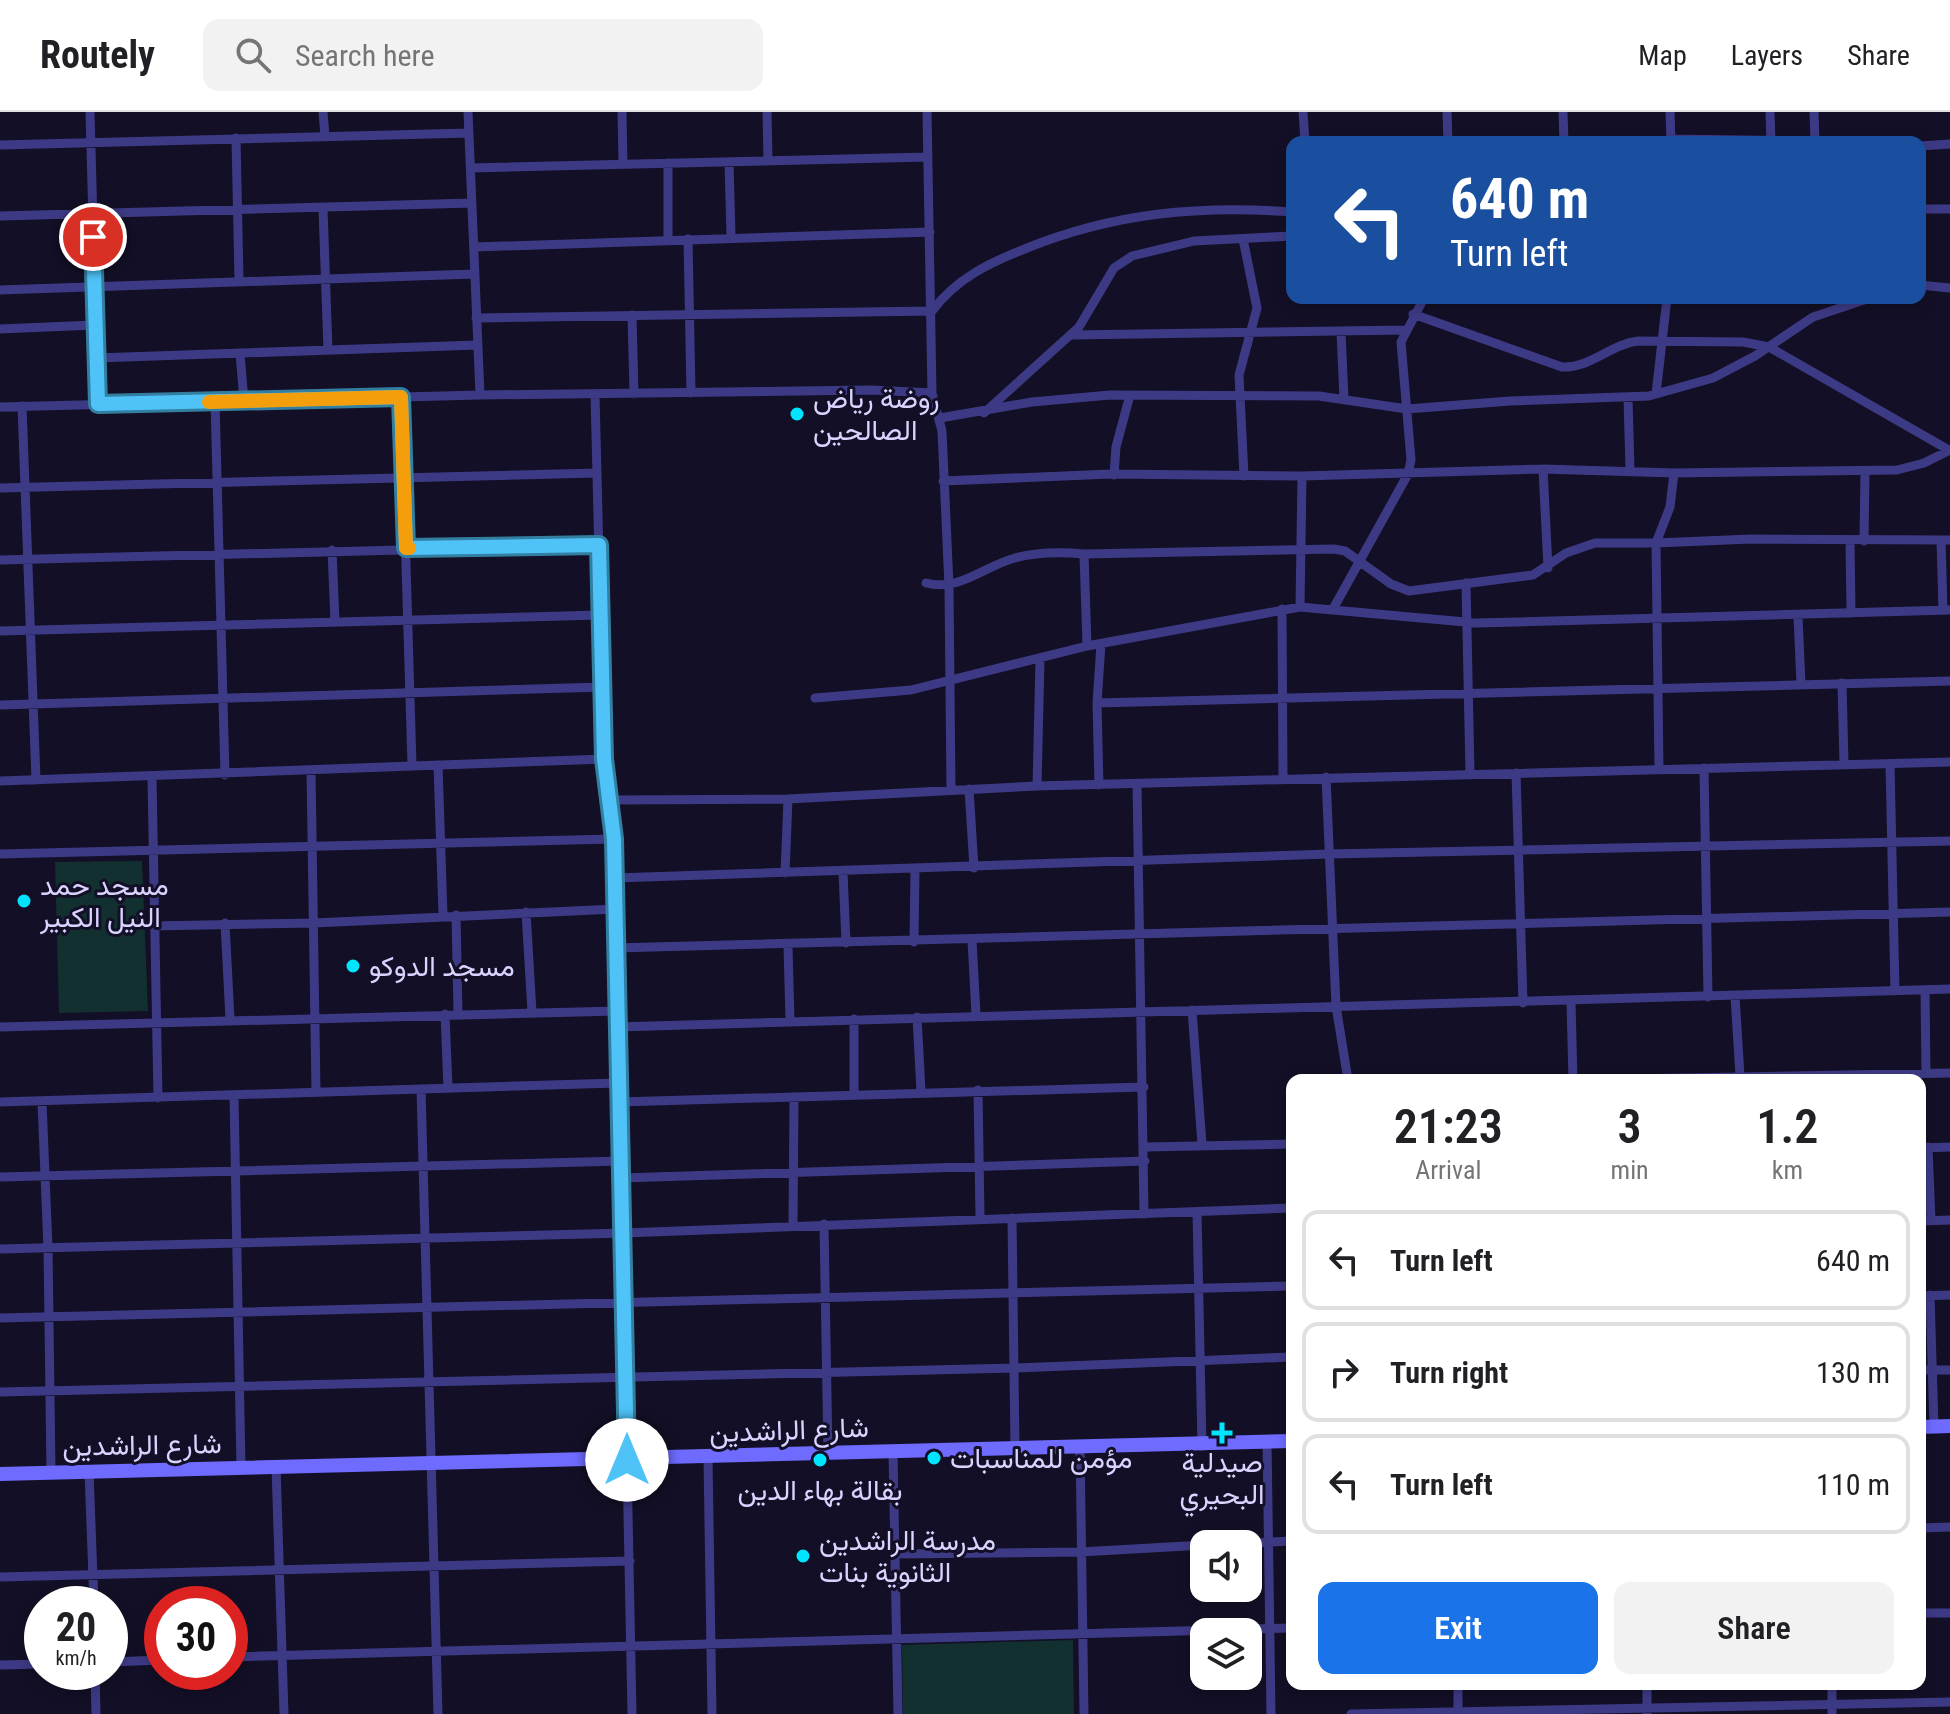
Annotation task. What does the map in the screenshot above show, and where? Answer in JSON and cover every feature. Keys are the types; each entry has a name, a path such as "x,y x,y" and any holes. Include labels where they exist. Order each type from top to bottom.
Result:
{"street":[{"path":"90,112 98,404"},
{"path":"323,112 325,136"},
{"path":"468,112 480,395"},
{"path":"622,112 623,164"},
{"path":"767,112 768,160"},
{"path":"927,112 932,393 940,418 949,586 951,790"},
{"path":"1303,112 1305,136"},
{"path":"1447,112 1448,136"},
{"path":"1563,112 1564,136"},
{"path":"1670,112 1671,136"},
{"path":"1770,112 1771,136"},
{"path":"1814,112 1815,136"},
{"path":"0,145 469,133"},
{"path":"236,138 239,280"},
{"path":"1926,146 1950,144"},
{"path":"471,168 928,157"},
{"path":"729,162 731,236"},
{"path":"668,163 668,240"},
{"path":"0,216 472,203"},
{"path":"323,209 328,350"},
{"path":"1926,209 1950,209"},
{"path":"476,318 932,311 952,287 977,270 1089,225 1141,214 1187,210 1286,212"},
{"path":"474,247 731,236 930,232"},
{"path":"984,413 1072,335 1087,317 1114,268 1132,256 1177,244 1286,236"},
{"path":"688,239 691,393"},
{"path":"1243,239 1256,300 1252,333 1240,367 1244,476"},
{"path":"0,290 474,274"},
{"path":"1926,286 1950,288"},
{"path":"1333,609 1408,474 1407,409 1401,342 1420,304"},
{"path":"1656,394 1666,304"},
{"path":"940,418 1073,397 1130,395 1294,395 1407,409 1510,401 1628,398 1656,394 1713,378 1769,347 1813,317 1852,304"},
{"path":"1413,314 1562,367 1585,364 1625,343 1743,342 1769,347 1950,450"},
{"path":"632,315 634,394"},
{"path":"0,329 94,325"},
{"path":"1072,335 1405,330"},
{"path":"1341,332 1344,399"},
{"path":"96,358 478,345"},
{"path":"240,353 244,401"},
{"path":"0,407 480,395 872,390 932,393"},
{"path":"595,394 604,759 614,839 616,909 617,1083 626,1304 632,1714"},
{"path":"1114,475 1116,447 1130,395"},
{"path":"401,397 412,765"},
{"path":"1628,398 1630,470"},
{"path":"215,402 225,775"},
{"path":"22,406 27,630 36,780"},
{"path":"943,481 1114,475 1302,476 1543,469 1674,473 1865,471 1912,467 1950,450"},
{"path":"1543,469 1548,568"},
{"path":"1864,541 1865,471"},
{"path":"0,488 597,473"},
{"path":"1659,768 1656,543 1670,507 1674,473"},
{"path":"1300,607 1302,476"},
{"path":"815,698 911,690 1087,646 1300,607 1468,622 1946,610 1946,540 1623,541 1581,547 1533,575 1406,591 1342,550 1299,548 1013,558 949,586 926,583"},
{"path":"1850,541 1851,613"},
{"path":"0,560 599,545"},
{"path":"332,550 335,622"},
{"path":"1084,554 1087,646"},
{"path":"1466,583 1470,773"},
{"path":"1282,609 1283,778"},
{"path":"0,631 600,615"},
{"path":"1798,616 1801,684"},
{"path":"1099,785 1097,703 1101,644"},
{"path":"1037,786 1040,660"},
{"path":"1097,703 1950,681"},
{"path":"1842,683 1844,764"},
{"path":"0,705 603,687"},
{"path":"0,781 152,778 604,759"},
{"path":"610,800 788,799 1037,786 1283,778 1950,762"},
{"path":"1890,764 1895,991"},
{"path":"438,765 443,915"},
{"path":"1704,768 1708,997"},
{"path":"311,770 316,1092"},
{"path":"1516,773 1523,1003"},
{"path":"1326,777 1336,1006 1347,1074"},
{"path":"152,778 152,926 158,1098"},
{"path":"1137,784 1144,1214"},
{"path":"969,789 974,868"},
{"path":"785,873 788,799"},
{"path":"0,854 153,853 614,839"},
{"path":"615,878 1139,863 1329,854 1950,841"},
{"path":"914,942 915,870"},
{"path":"843,872 846,943"},
{"path":"152,926 314,923 616,909"},
{"path":"526,912 532,1012"},
{"path":"615,948 788,946 1331,927 1950,912"},
{"path":"456,915 458,1013"},
{"path":"225,923 230,1019"},
{"path":"972,940 976,1015"},
{"path":"788,946 790,1020"},
{"path":"617,1027 1950,989"},
{"path":"1925,990 1926,1073"},
{"path":"1735,996 1740,1074"},
{"path":"1571,1002 1573,1074"},
{"path":"1192,1010 1202,1144"},
{"path":"0,1027 617,1011"},
{"path":"445,1014 448,1088"},
{"path":"917,1017 921,1091"},
{"path":"854,1019 854,1094"},
{"path":"1902,1074 1950,1073"},
{"path":"0,1102 617,1083"},
{"path":"619,1102 1144,1087"},
{"path":"421,1089 430,1463 439,1654 438,1714"},
{"path":"978,1090 980,1217"},
{"path":"234,1096 241,1468"},
{"path":"793,1225 794,1097"},
{"path":"42,1102 48,1248 51,1472"},
{"path":"1145,1147 1286,1144"},
{"path":"1926,1148 1950,1147"},
{"path":"0,1177 423,1169 621,1161"},
{"path":"622,1178 1145,1161"},
{"path":"0,1249 624,1233 980,1217 1286,1208"},
{"path":"1197,1212 1202,1446"},
{"path":"1012,1218 1015,1449"},
{"path":"1926,1221 1950,1220"},
{"path":"824,1224 828,1454"},
{"path":"0,1318 1286,1286"},
{"path":"1926,1296 1950,1295"},
{"path":"1926,1305 1933,1370 1927,1427 1950,1426"},
{"path":"0,1392 1015,1368 1286,1357"},
{"path":"1926,1370 1950,1370"},
{"name":"شارع الراشدين","path":"0,1474 1202,1446 1286,1441"},
{"path":"1267,1442 1271,1714"},
{"path":"1080,1448 1084,1714"},
{"path":"893,1453 898,1714"},
{"path":"708,1458 712,1714"},
{"path":"276,1467 284,1714"},
{"path":"89,1472 94,1586"},
{"path":"1926,1528 1950,1527"},
{"path":"1262,1542 1286,1541"},
{"path":"894,1554 1080,1552 1190,1546"},
{"path":"0,1577 630,1561"},
{"path":"1926,1613 1950,1613"},
{"path":"248,1656 439,1654 1286,1628"},
{"path":"0,1665 24,1664"},
{"path":"95,1690 96,1714"},
{"path":"1458,1690 1458,1713"},
{"path":"1351,1714 1832,1709 1950,1702"}],"green space":[{"path":"142,861 148,1011 59,1013 55,862"},
{"path":"1073,1640 1074,1714 903,1714 902,1645"}],"slow traffic":[{"path":"209,402 401,397 406,548 409,548"}],"place":[{"name":"روضة رياض الصالحين","path":"797,414"},
{"name":"مسجد حمد النيل الكبير","path":"24,901"},
{"name":"مسجد الدوكو","path":"353,966"},
{"name":"صيدلية البحيري","path":"1222,1433"},
{"name":"مؤمن للمناسبات","path":"934,1458"},
{"name":"بقالة بهاء الدين","path":"820,1460"},
{"name":"مدرسة الراشدين الثانوية بنات","path":"803,1556"}],"route":[{"path":"93,237 98,404 401,397 406,548 599,545 604,759 614,839 627,1460"}]}
